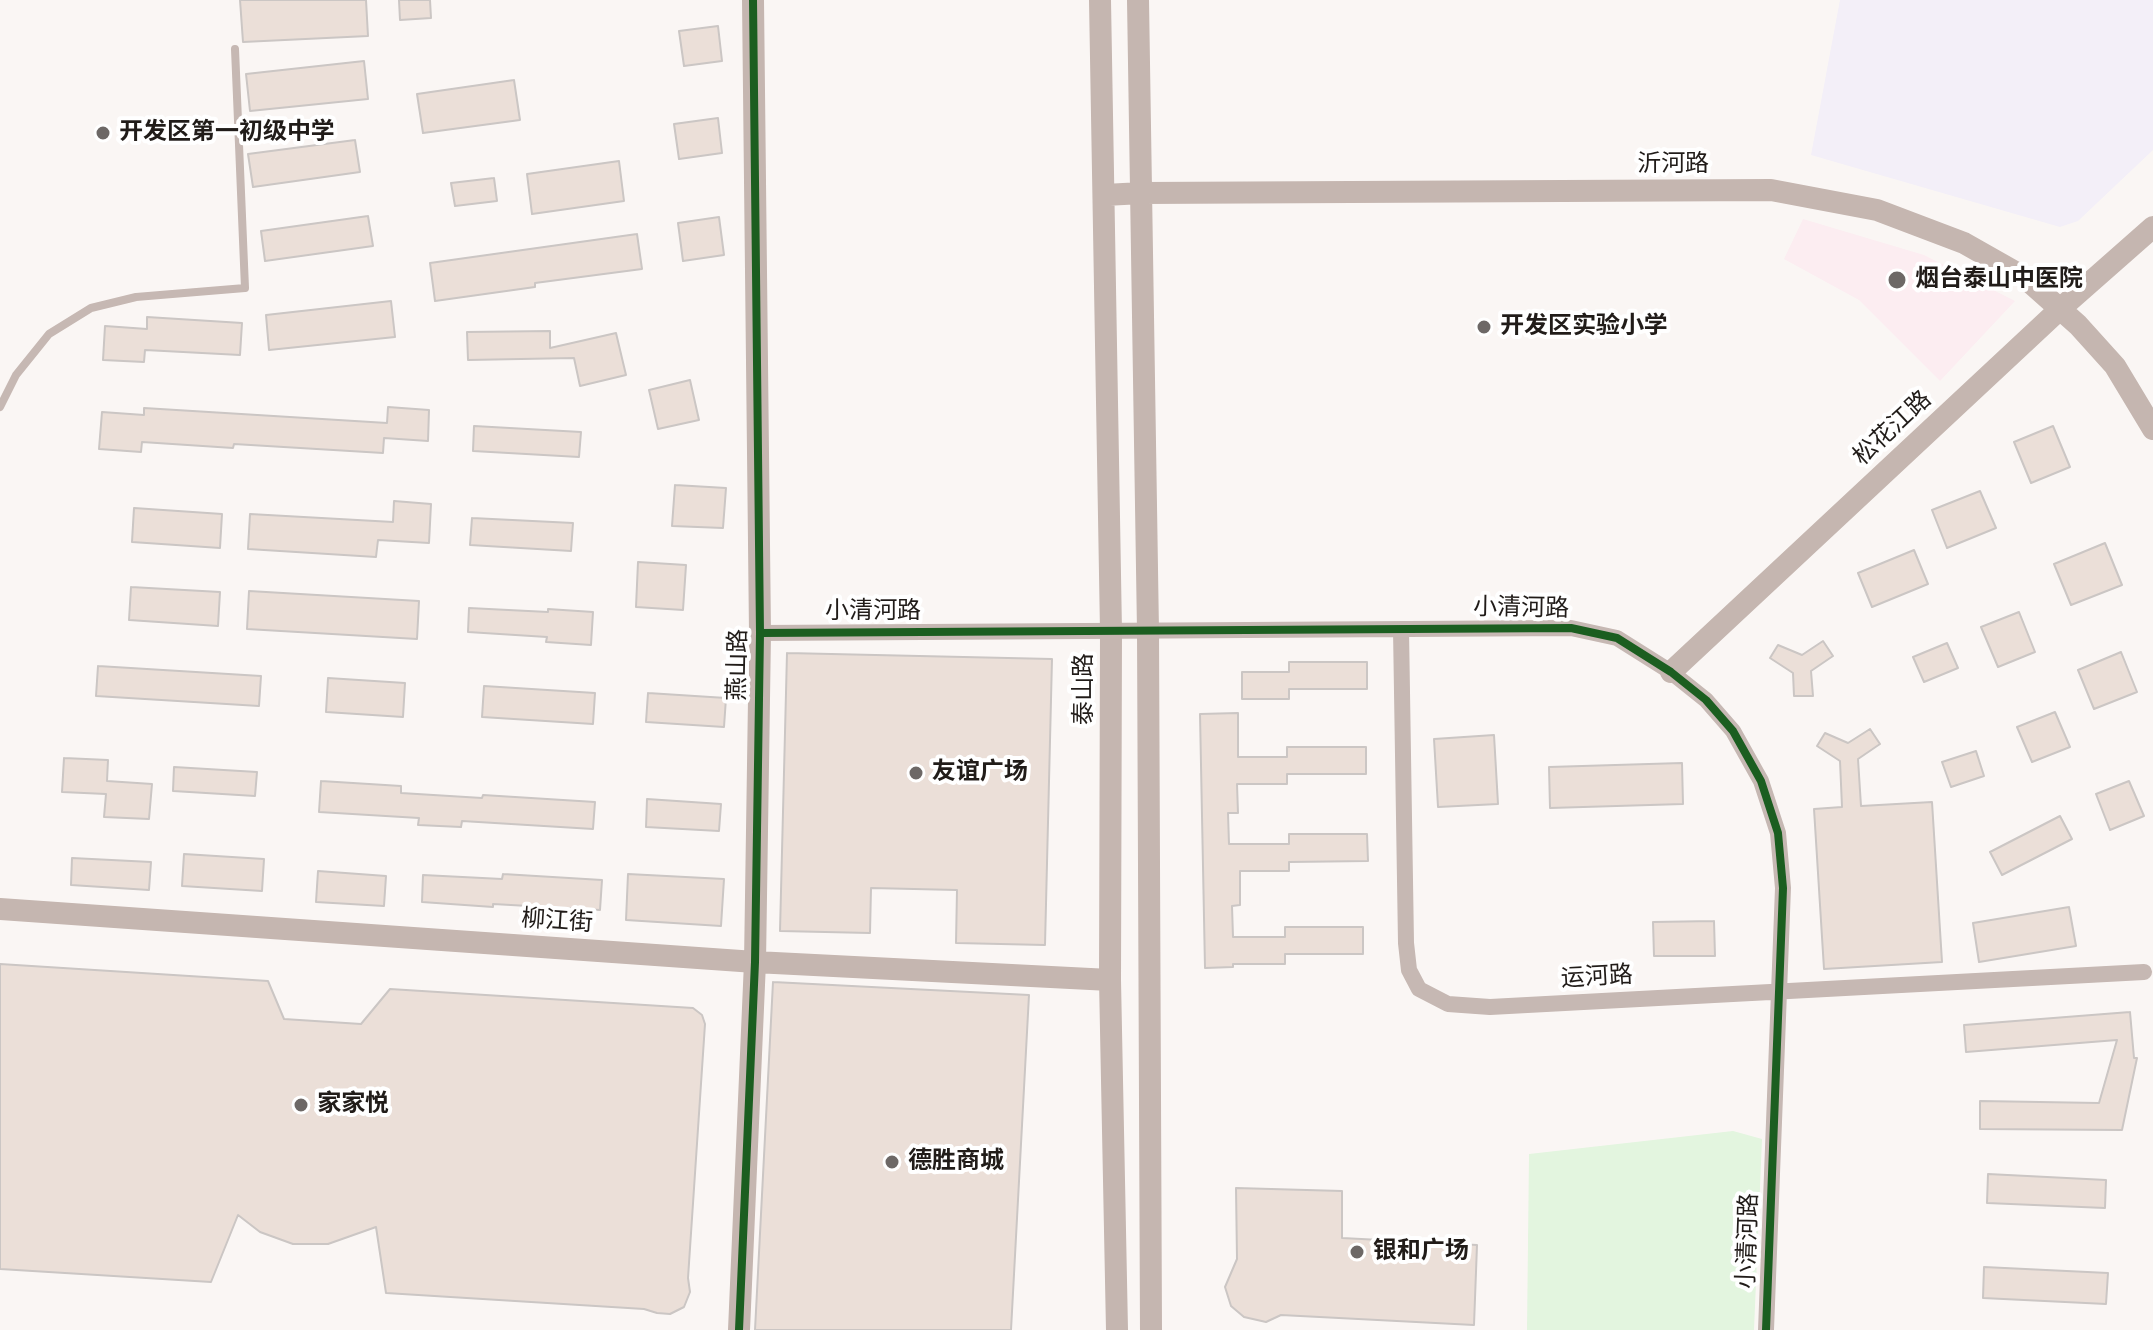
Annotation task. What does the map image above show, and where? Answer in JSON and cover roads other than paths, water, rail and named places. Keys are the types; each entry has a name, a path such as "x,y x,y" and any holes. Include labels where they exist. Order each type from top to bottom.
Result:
{"street":[{"name":"燕山路","path":"739,1330 755,962 760,633 753,0"},
{"name":"泰山路","path":"1100,0 1111,631 1110,980 1116,1326"},
{"path":"1138,0 1148,631 1153,1326"},
{"name":"沂河路","path":"1105,195 1771,190 1877,210 1964,243 2024,277 2078,325 2115,366 2153,429"},
{"name":"松花江路","path":"1671,672 2060,309 2153,227"},
{"name":"小清河路","path":"760,633 1571,628 1617,638 1671,672 1706,700 1733,731 1761,781 1778,833 1783,888 1766,1330"},
{"name":"运河路","path":"1401,629 1409,970 1419,989 1448,1004 1490,1007 2144,972"},
{"name":"柳江街","path":"0,909 755,962 1110,980"}],"lane":[{"path":"0,407 16,375 49,334 91,308 136,297 245,288 235,49"}],"place":[{"name":"开发区第一初级中学","path":"103,133"},
{"name":"烟台泰山中医院","path":"1897,280"},
{"name":"开发区实验小学","path":"1484,327"},
{"name":"友谊广场","path":"916,773"},
{"name":"家家悦","path":"301,1105"},
{"name":"德胜商城","path":"892,1162"},
{"name":"银和广场","path":"1357,1252"}]}
